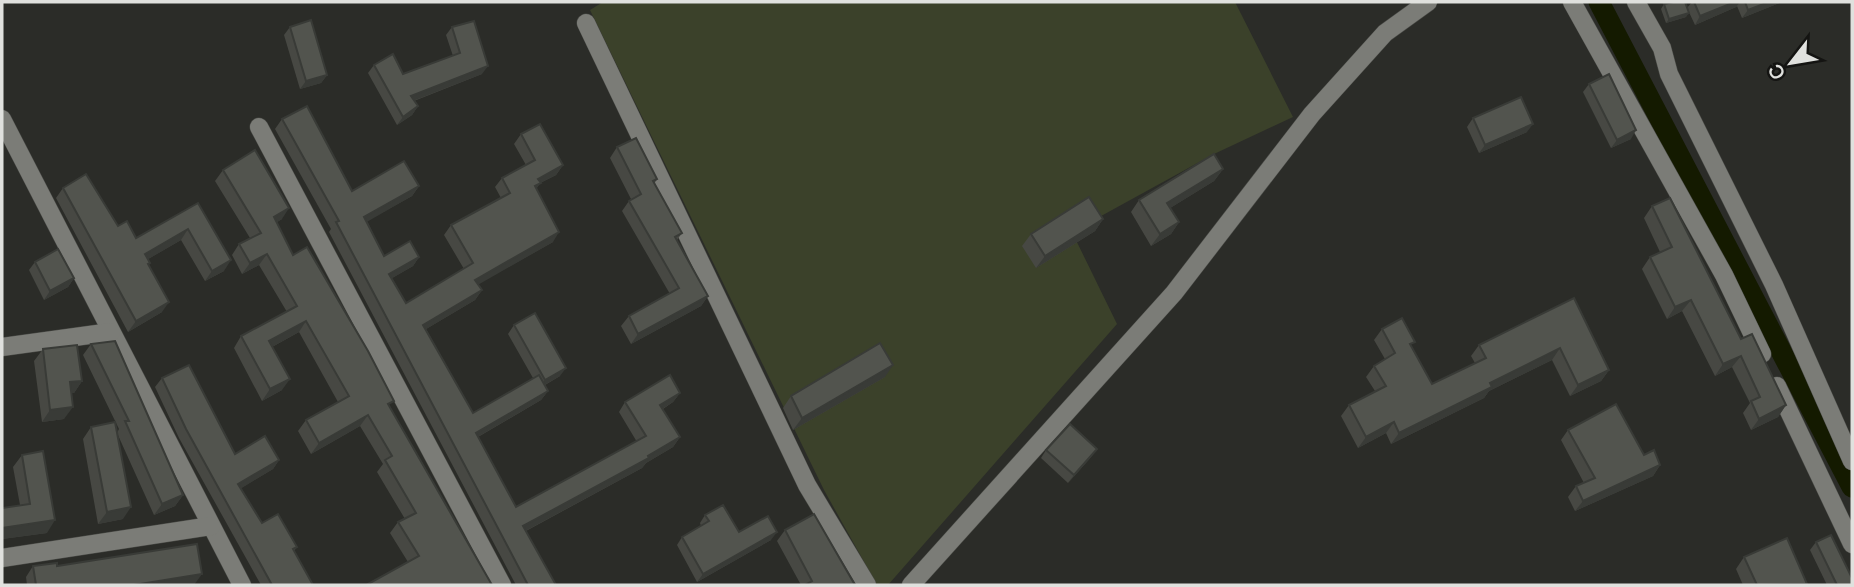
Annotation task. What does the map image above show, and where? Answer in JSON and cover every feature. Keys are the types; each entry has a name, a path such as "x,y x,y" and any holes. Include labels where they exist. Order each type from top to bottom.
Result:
{"street":[{"path":"911,585 1174,293 1312,114 1385,33 1428,2"},
{"path":"1572,2 1724,275 1852,544"},
{"path":"1636,2 1662,48 1669,74 1774,285 1852,461"},
{"path":"586,23 807,485 867,585"},
{"path":"2,119 242,585"},
{"path":"259,127 502,585"},
{"path":"2,347 111,332"},
{"path":"2,558 211,526"}],"green space":[{"path":"603,2 1235,2 1293,117 1214,154 1072,232 1117,324 888,585 877,585 824,490 590,10"}],"building":[{"path":"1685,2 1689,13 1669,19 1664,4"},
{"path":"1694,2 1735,2 1700,16"},
{"path":"1745,2 1769,2 1748,10"},
{"path":"311,20 327,75 306,81 290,27"},
{"path":"474,21 488,66 411,96 418,106 403,117 374,65 393,54 403,74 460,53 452,27"},
{"path":"1609,74 1636,130 1617,140 1589,84"},
{"path":"1521,97 1533,124 1485,145 1473,118"},
{"path":"307,106 352,191 404,161 419,186 364,217 384,256 410,241 419,257 389,274 406,303 473,263 451,225 510,193 502,178 535,160 521,134 540,124 563,165 538,179 541,183 535,186 559,232 475,280 482,290 423,325 473,413 539,375 548,391 476,433 516,507 646,436 625,402 670,375 680,393 660,405 680,437 648,456 649,458 523,526 556,585 528,585 336,222 339,221 282,119"},
{"path":"636,138 657,179 653,181 682,233 675,237 708,296 638,334 629,316 679,288 629,201 641,194 617,147"},
{"path":"255,150 289,208 274,217 293,255 307,247 394,401 388,404 492,585 368,584 419,556 398,522 416,513 385,460 392,456 368,415 319,443 306,420 349,396 306,321 269,341 290,379 270,389 241,336 297,306 267,254 250,263 239,244 261,233 223,170"},
{"path":"1214,154 1223,169 1167,203 1179,222 1160,234 1139,200"},
{"path":"86,174 118,226 127,221 136,238 198,203 231,260 212,271 188,229 145,254 169,302 136,321 63,188"},
{"path":"1089,197 1103,219 1045,256 1031,234"},
{"path":"1670,198 1741,339 1752,334 1786,405 1759,419 1751,401 1760,397 1741,356 1723,364 1691,300 1675,307 1650,257 1672,247 1652,206"},
{"path":"58,249 74,278 50,291 35,262"},
{"path":"1574,298 1609,370 1578,385 1560,348 1490,383 1492,387 1399,433 1394,422 1366,437 1349,405 1386,386 1374,366 1395,353 1382,329 1402,318 1415,342 1410,344 1432,384 1486,358 1479,345"},
{"path":"535,313 566,368 545,380 514,325"},
{"path":"115,341 183,495 162,504 125,421 129,421 91,344"},
{"path":"880,343 893,365 802,418 791,396"},
{"path":"77,345 82,381 70,382 73,407 50,410 43,349"},
{"path":"189,365 235,454 265,436 279,460 238,484 262,523 278,514 297,547 293,549 313,585 272,585 186,429 162,378"},
{"path":"1616,404 1644,455 1654,450 1660,465 1583,501 1576,486 1595,478 1568,430"},
{"path":"115,422 131,507 107,512 91,427"},
{"path":"1070,424 1097,449 1074,475 1046,450"},
{"path":"43,451 55,520 2,528 2,508 30,504 22,455"},
{"path":"723,505 739,532 768,516 777,532 703,574 682,537 709,521 705,515"},
{"path":"814,514 855,585 805,585 812,581 785,530"},
{"path":"1831,535 1852,578 1852,585 1837,585 1816,542"},
{"path":"1787,538 1807,584 1757,585 1744,557"},
{"path":"197,544 202,574 134,585 36,585 33,566 57,563 57,566"}],"waterway":[{"path":"1599,2 1852,487"}]}
